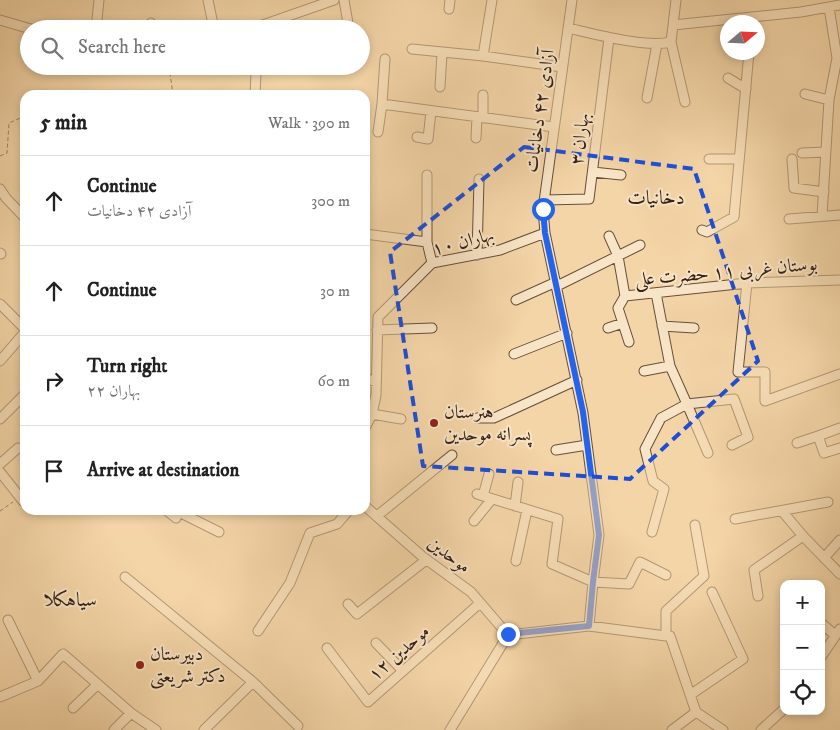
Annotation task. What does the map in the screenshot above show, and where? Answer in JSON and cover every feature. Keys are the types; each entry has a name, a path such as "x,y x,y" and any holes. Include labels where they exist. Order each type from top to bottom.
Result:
{"street":[{"path":"97,20 99,0"},
{"path":"208,0 212,20"},
{"path":"277,20 334,0"},
{"path":"344,0 347,20"},
{"path":"483,56 492,0"},
{"name":"آزادی ۴۲ دخانیات","path":"572,0 543,209 545,233 577,380 588,444 599,535 589,626"},
{"path":"676,0 671,42 685,102"},
{"path":"765,18 840,5"},
{"path":"822,216 830,96 837,58 829,7"},
{"path":"0,20 20,26"},
{"path":"673,25 720,22"},
{"path":"568,28 609,38 657,44 671,42"},
{"name":"بهاران ۳","path":"544,200 589,199 609,38"},
{"path":"647,98 657,44"},
{"path":"412,49 483,56 562,67"},
{"path":"440,87 442,52"},
{"path":"378,132 385,59"},
{"path":"702,230 707,232 734,217 748,60"},
{"path":"255,90 256,75"},
{"path":"728,78 746,89"},
{"path":"805,94 830,96 840,93"},
{"path":"476,138 483,95"},
{"path":"382,104 554,127"},
{"path":"417,138 428,138 431,111"},
{"path":"802,153 826,152"},
{"path":"708,159 739,159"},
{"path":"792,159 794,188 824,192"},
{"path":"592,172 622,175"},
{"path":"427,175 427,242 432,263"},
{"path":"477,255 479,179"},
{"path":"0,189 20,213"},
{"path":"789,219 840,215"},
{"name":"بهاران ۱۰","path":"377,330 378,318 432,263 500,250 545,233"},
{"path":"370,235 427,242"},
{"name":"بوستان غربی ۱۱ حضرت علی","path":"609,236 618,256 625,296 747,283 840,280"},
{"path":"516,300 640,246"},
{"path":"747,283 738,372 765,372 765,401 840,374"},
{"path":"656,293 670,366 708,453"},
{"path":"625,296 618,308 629,342"},
{"path":"0,304 20,326"},
{"path":"608,328 623,323"},
{"path":"662,326 694,328"},
{"path":"370,418 376,382 377,330 432,328"},
{"path":"514,354 567,333"},
{"path":"0,360 20,337"},
{"path":"644,371 670,366"},
{"path":"370,380 376,382"},
{"path":"477,418 494,418 577,380"},
{"path":"0,419 20,399"},
{"path":"652,532 664,489 653,481 645,448 661,418 687,404 734,399 748,437 732,445"},
{"path":"372,414 401,419"},
{"path":"797,443 840,428"},
{"path":"818,436 824,453 840,448"},
{"path":"556,450 588,444"},
{"path":"0,464 18,448"},
{"path":"377,516 452,455"},
{"path":"0,472 20,496"},
{"path":"489,474 480,495 558,519 552,564 593,582 629,584 640,562 666,575"},
{"path":"515,506 518,482"},
{"path":"474,522 492,499"},
{"path":"735,519 828,502"},
{"name":"موحدین","path":"370,510 426,560 471,592 508,634"},
{"path":"516,561 527,510"},
{"path":"782,511 840,574"},
{"path":"187,515 219,532"},
{"path":"258,631 290,583 310,533 337,524 345,515"},
{"path":"666,636 666,612 704,576 694,525"},
{"path":"758,596 754,570 803,536"},
{"path":"824,558 840,540"},
{"path":"348,604 357,614 426,560"},
{"path":"125,577 253,682 298,726"},
{"path":"690,695 743,659 712,592"},
{"name":"موحدین ۱۲","path":"327,648 368,702 480,603"},
{"path":"8,620 38,681"},
{"path":"825,625 838,632 825,651"},
{"path":"450,730 508,634 589,626 670,636 696,712 723,730"},
{"path":"376,643 403,671"},
{"path":"0,697 38,681 63,654 131,713 156,730"},
{"path":"204,730 253,682"},
{"path":"73,708 98,684"},
{"path":"672,730 696,712"},
{"path":"114,730 131,713"},
{"path":"761,730 780,713"}],"path":[{"path":"170,75 171,90"},
{"path":"0,156 7,153 9,123 20,118"},
{"path":"0,511 20,499"}],"highlighted area":[{"path":"524,147 694,169 758,361 630,479 423,466 390,252"}],"place":[{"name":"هنرستان پسرانه موحدین","path":"434,423"},
{"name":"دبیرستان دکتر شریعتی","path":"140,665"}],"district":[{"name":"دخانیات","path":"656,198"},
{"name":"سیاهکلا","path":"70,600"}],"route":[{"path":"508,634 589,626 599,535 583,412 545,233 543,209"}]}
